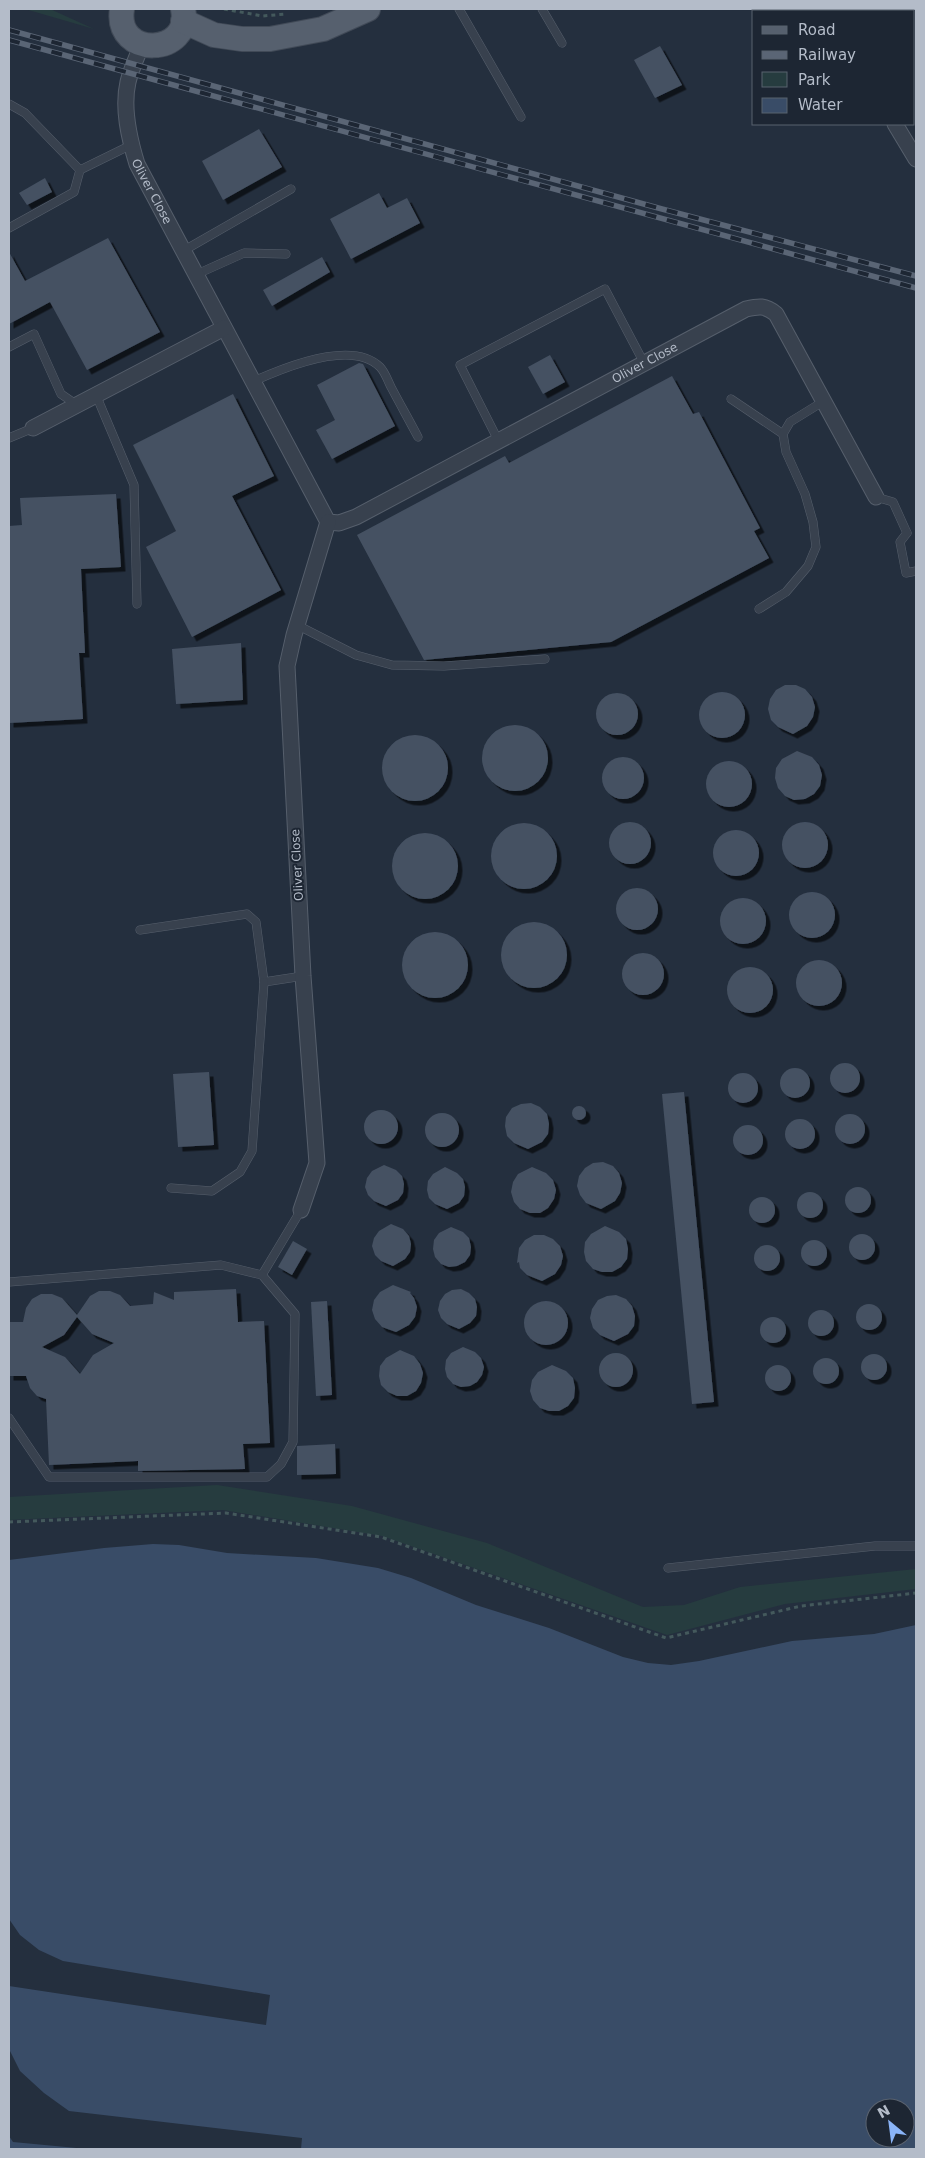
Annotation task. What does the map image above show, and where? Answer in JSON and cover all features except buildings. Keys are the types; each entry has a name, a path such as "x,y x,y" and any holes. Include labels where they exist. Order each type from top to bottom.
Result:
{"main road":[{"path":"122,9 123,24 127,33 142,44 152,46 168,42 179,31 183,15 214,35 242,39 270,39 323,29 337,20 368,9"}],"street":[{"name":"Oliver Close","path":"142,44 128,82 126,100 131,145 137,164 224,328 254,380 328,522 297,625 287,666 303,976 317,1163 301,1210"},
{"path":"896,125 916,159"},
{"name":"Oliver Close","path":"328,522 339,523 356,517 746,309 760,306 769,308 776,314 876,496"},
{"path":"33,428 224,328"}],"lane":[{"path":"459,9 521,117"},
{"path":"542,9 562,43"},
{"path":"9,104 25,113 80,170"},
{"path":"9,228 74,192 80,170 131,145"},
{"path":"183,250 291,189"},
{"path":"196,274 244,253 286,254"},
{"path":"498,440 460,365 605,289 644,363"},
{"path":"9,347 34,334 61,394 77,405"},
{"path":"254,380 285,367 337,355 355,354 369,359 381,368 418,437"},
{"path":"96,395 134,485 137,604"},
{"path":"731,399 783,434"},
{"path":"760,609 786,592 808,566 816,547 814,522 805,494 786,452 783,434 790,422 824,401"},
{"path":"9,438 33,428"},
{"path":"876,496 893,502 907,533"},
{"path":"907,533 916,534"},
{"path":"907,533 900,542 906,573 916,572"},
{"path":"297,625 356,655 392,665 444,666 545,659"},
{"path":"140,930 247,914 256,922 264,982 252,1151 240,1172 212,1191 171,1188"},
{"path":"264,982 303,976"},
{"path":"262,1275 301,1210"},
{"path":"9,1282 221,1265 262,1275 296,1314 293,1442 281,1464 267,1477 49,1477 9,1418"},
{"path":"668,1568 875,1546 916,1546"}],"path":[{"path":"224,9 262,16 290,14"},
{"path":"9,1522 226,1513 380,1537 666,1638 801,1606 916,1593"}],"green space":[{"path":"25,9 50,9 94,29"},
{"path":"217,1485 352,1506 487,1543 643,1607 684,1605 740,1587 916,1569 916,1589 785,1604 667,1635 382,1536 223,1510 9,1520 9,1497"}],"water":[{"path":"153,1544 179,1545 227,1553 316,1558 378,1568 411,1578 476,1605 549,1628 623,1657 648,1663 671,1665 699,1661 792,1641 874,1634 916,1625 916,2149 9,2149 9,1560"}],"pier":[{"path":"9,1919 20,1935 39,1950 63,1961 270,1995 266,2025 9,1986"},
{"path":"9,2049 20,2071 44,2093 69,2111 302,2138 301,2149 87,2149 13,2142 9,2136"}],"railway":[{"path":"9,30 662,209 916,276"},
{"path":"9,40 916,288"}]}
